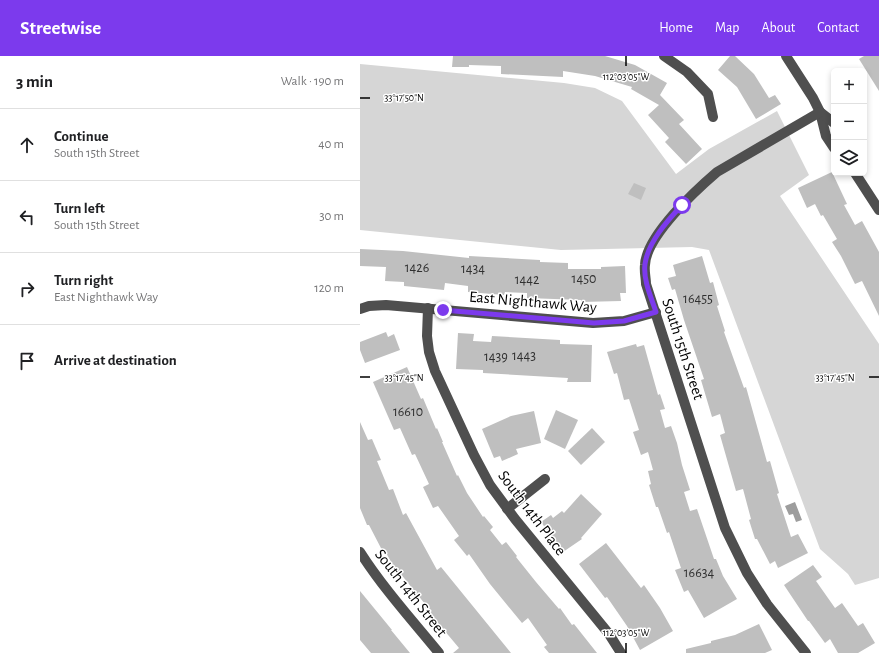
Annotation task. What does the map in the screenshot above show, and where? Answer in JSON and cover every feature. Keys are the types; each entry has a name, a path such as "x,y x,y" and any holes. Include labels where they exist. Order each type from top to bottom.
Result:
{"street":[{"path":"664,56 687,72 708,94 713,117"},
{"path":"786,56 813,98 820,112 826,136 831,143"},
{"path":"820,112 831,121"},
{"name":"South 15th Street","path":"806,653 767,604 747,573 725,528 646,284 645,264 649,250 666,223 696,190 717,172 820,112"},
{"path":"858,176 879,210"},
{"name":"East Nighthawk Way","path":"360,309 369,306 386,305 594,323 624,321 656,312"},
{"name":"South 14th Place","path":"428,308 427,336 429,352 435,371 486,479 507,509 599,622 621,653"},
{"path":"507,509 545,480"},
{"name":"South 14th Street","path":"360,552 371,570 391,596 439,653"}],"shaded area":[{"path":"360,64 564,83 595,88 622,101 676,174 709,149 777,111 809,175 780,196 879,344 879,578 855,585 848,574 820,549 709,250 692,247 561,250 360,230"},
{"path":"795,502 802,520 796,522 793,514 789,515 785,506"}],"building":[{"path":"453,56 605,56 635,65 667,83 660,95 684,120 679,124 702,149 686,164 665,142 669,138 648,115 659,105 631,89 632,87 595,76 563,71 563,77 501,74 501,66 469,65 469,67 452,67"},
{"path":"730,56 735,56 754,74 769,98 775,95 781,104 756,119 737,87 718,70"},
{"path":"864,56 879,56 879,91 867,72 867,68 865,68 859,59"},
{"path":"831,172 831,176 834,176 847,204 844,205 855,225 862,221 879,252 879,316 862,281 855,284 832,242 837,239 823,215 821,216 815,204 807,208 798,188"},
{"path":"634,183 646,188 641,200 628,194"},
{"path":"360,249 403,251 469,258 469,256 540,260 540,262 568,263 568,269 601,269 601,267 625,266 626,293 620,293 621,301 581,302 581,300 527,298 527,293 505,292 504,295 468,292 468,286 445,283 444,290 404,286 404,282 385,281 386,267 360,266"},
{"path":"702,256 710,283 713,282 719,305 717,306 725,331 724,332 744,388 746,387 767,462 770,461 779,493 777,494 791,537 798,534 808,553 778,568 775,561 770,564 757,539 755,539 749,520 751,519 743,489 736,491 720,435 725,433 720,414 712,417 701,380 704,379 675,289 672,290 668,278 676,276 673,265"},
{"path":"386,332 388,337 394,334 400,350 365,363 360,350 360,342"},
{"path":"458,333 474,334 473,341 491,342 492,336 560,340 560,344 592,345 591,382 567,382 568,378 483,373 483,370 456,369"},
{"path":"636,344 637,347 644,345 658,395 660,394 665,409 660,410 665,428 671,426 677,443 690,490 684,492 690,511 697,509 714,559 716,559 723,576 737,599 704,618 688,590 684,592 675,570 681,568 669,532 667,533 649,485 651,484 648,471 653,470 648,452 641,455 633,432 639,430 629,399 624,400 617,373 614,374 607,352"},
{"path":"407,367 421,399 423,398 436,429 437,428 457,476 458,475 467,493 483,517 484,516 493,527 490,530 502,545 506,542 536,582 559,609 560,608 572,625 574,624 597,653 549,653 544,647 547,645 528,618 522,623 490,584 469,554 467,556 454,540 459,536 438,506 433,508 423,487 429,484 415,454 412,455 400,428 394,430 373,382"},
{"path":"556,410 578,420 565,449 544,439"},
{"path":"534,411 541,443 516,449 518,454 502,461 500,456 494,458 482,429 511,416"},
{"path":"360,422 368,440 372,439 381,460 377,461 389,490 393,489 403,515 406,513 437,570 441,567 511,653 453,653 459,648 423,605 425,604 400,573 398,574 385,551 383,552 369,525 367,525 360,508"},
{"path":"592,428 605,442 581,465 568,451"},
{"path":"581,494 602,514 581,538 582,539 563,552 541,522 551,515 553,518 562,511 564,513"},
{"path":"606,543 641,588 644,585 660,608 673,631 640,650 627,626 607,597 605,598 579,564"},
{"path":"813,565 822,577 816,581 835,608 842,603 858,626 863,623 875,643 858,653 838,653 830,639 825,643 784,585"},
{"path":"360,591 410,653 371,653 360,640"},
{"path":"759,624 772,650 765,653 686,653 686,649 735,635"}],"route":[{"path":"443,310 594,323 624,321 656,312 646,284 645,264 649,250 658,235 666,223 682,205"}]}
